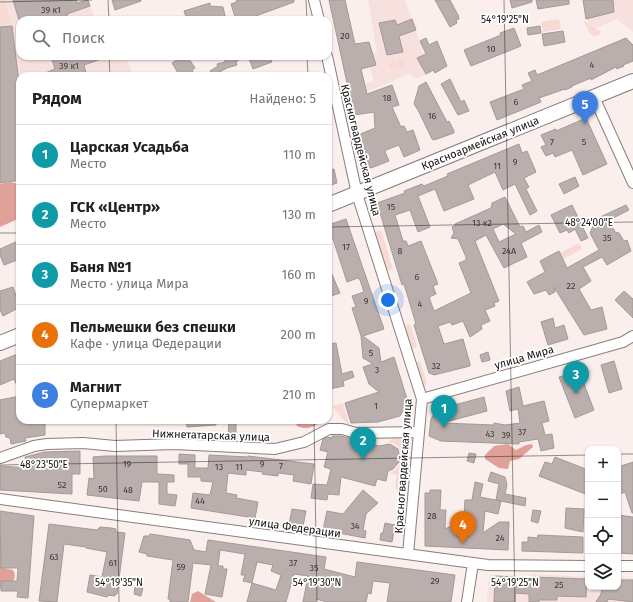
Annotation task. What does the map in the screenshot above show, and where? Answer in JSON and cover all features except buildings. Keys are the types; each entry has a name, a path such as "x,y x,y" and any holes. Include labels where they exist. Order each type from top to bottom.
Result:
{"main road":[{"name":"Красноармейская улица","path":"332,203 633,81"},
{"path":"0,343 16,337"}],"street":[{"path":"314,0 318,16"},
{"name":"Красногвардейская улица","path":"328,60 330,72"},
{"name":"Красногвардейская улица","path":"332,79 357,194 422,399 408,554"},
{"path":"594,97 633,183"},
{"name":"улица Мира","path":"422,399 623,342 633,336"},
{"name":"Нижнетатарская улица","path":"0,458 34,446 47,444 83,443 115,446 174,444 275,449 304,442 330,429 342,429 356,433 419,432"},
{"name":"улица Федерации","path":"0,499 488,565 585,566"},
{"path":"467,602 473,563"},
{"path":"621,566 633,566"}],"shaded area":[{"path":"0,0 88,0 94,16 16,16 16,60 127,60 132,72 16,72 16,211 0,194"},
{"path":"0,0 5,0 10,24 0,25"},
{"path":"368,0 405,0 422,48 421,50 433,72 418,78 413,77 411,73 369,91 350,97 348,89 374,81 366,54 377,52"},
{"path":"584,0 633,0 633,32 617,19 599,27 589,29"},
{"path":"559,19 561,29 543,32 541,22"},
{"path":"583,20 592,27 601,31 601,33 596,36 591,35"},
{"path":"402,58 405,64 404,66 393,69 390,68 389,63 396,59 395,65 399,64 397,59"},
{"path":"11,182 16,184 16,220 0,227 0,184"},
{"path":"381,230 393,269 386,271 374,232"},
{"path":"579,243 582,249 563,259 560,253"},
{"path":"410,324 417,347 411,349 404,326"},
{"path":"420,361 427,383 424,389 415,363"},
{"path":"343,403 349,424 347,424 332,406"},
{"path":"296,424 316,424 313,427 306,428 297,426"},
{"path":"394,437 408,437 402,495 398,493 395,486 397,475 389,473 398,466 401,462 402,456 398,447 388,442"},
{"path":"508,444 516,450 526,445 532,444 533,447 519,459 510,461 508,469 499,468 485,459 485,455 494,446"},
{"path":"0,535 3,568 13,570 15,576 10,584 0,589"},
{"path":"532,574 585,577 585,590 621,590 621,578 633,578 633,602 487,602 489,575 529,576"},
{"path":"198,591 216,602 190,602 192,594"}],"place":[{"name":"Магнит","path":"585,124"},
{"name":"Баня №1","path":"576,394"},
{"name":"Царская Усадьба","path":"444,428"},
{"name":"ГСК «Центр»","path":"363,460"},
{"name":"Пельмешки без спешки","path":"463,544"}]}
